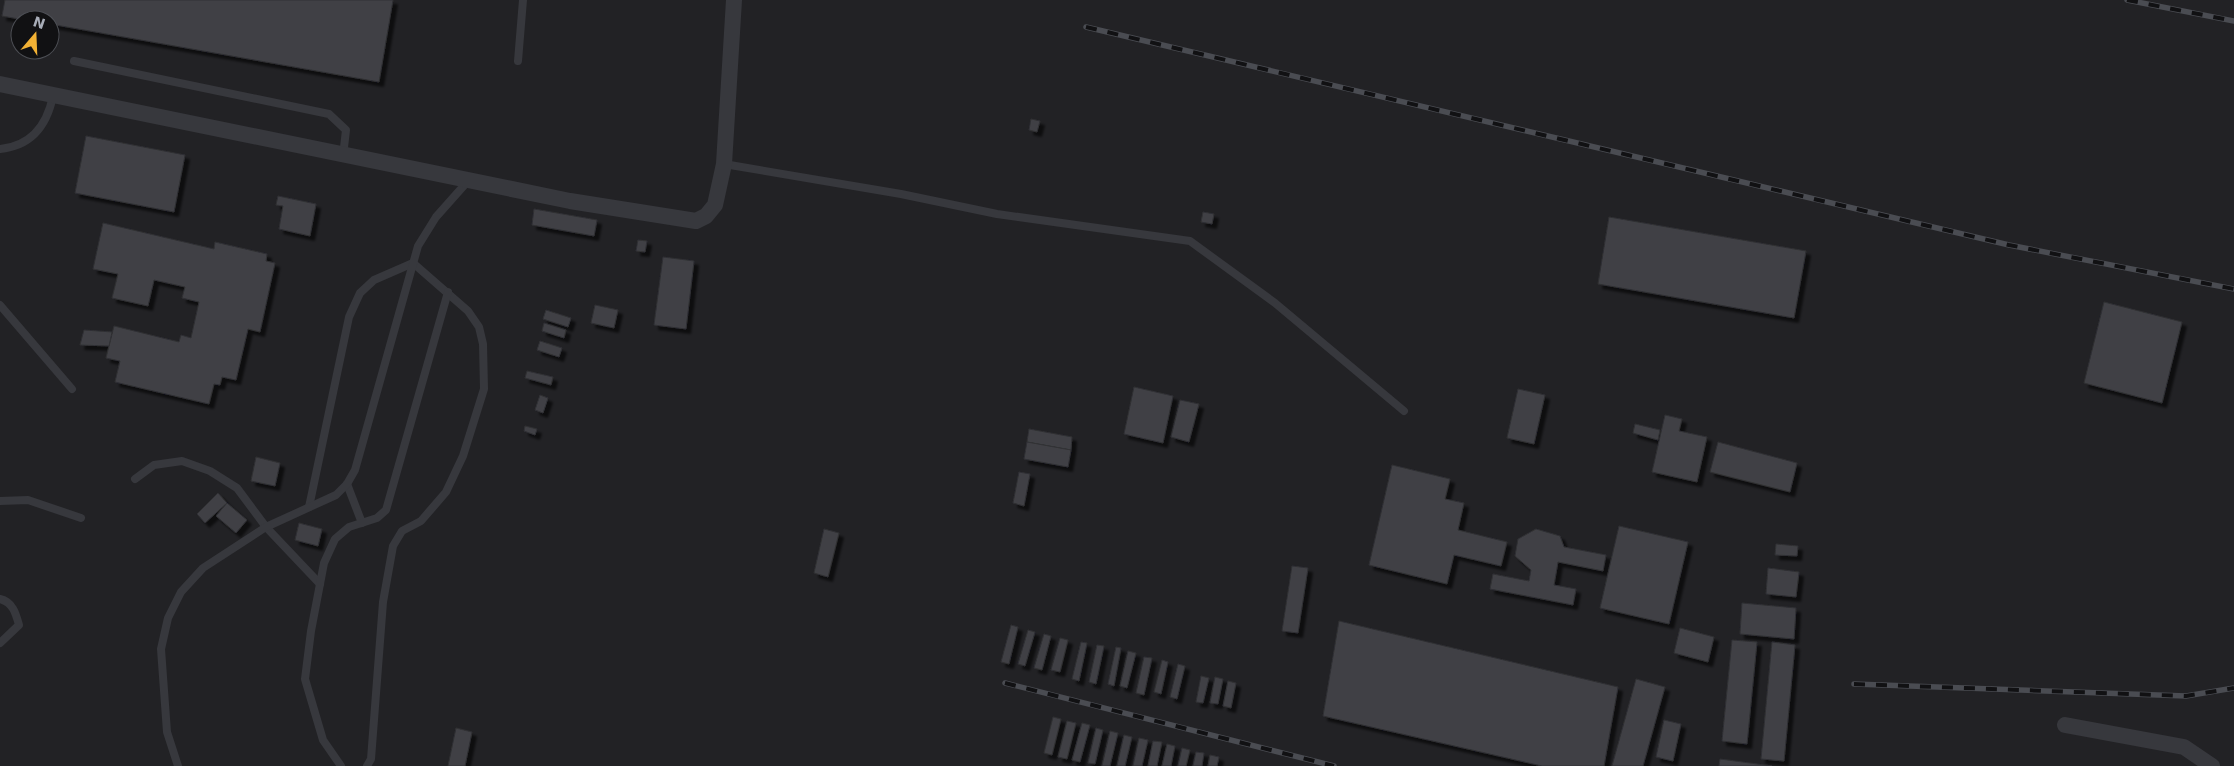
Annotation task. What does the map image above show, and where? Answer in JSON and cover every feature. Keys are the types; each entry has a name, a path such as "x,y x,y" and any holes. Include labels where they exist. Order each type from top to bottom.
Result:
{"street":[{"path":"0,84 343,156 570,201 696,220 706,216 715,205 724,164 734,0"},
{"path":"2066,725 2184,748 2212,766"}],"lane":[{"path":"518,61 523,0"},
{"path":"74,61 329,114 346,130 343,156"},
{"path":"0,149 10,148 32,138 43,125 50,110 53,96"},
{"path":"724,164 901,194 997,214 1190,241 1276,304 1404,412"},
{"path":"178,766 167,732 161,658 161,649 168,618 181,592 203,568 266,527 336,495 347,484 355,470 418,246 428,228 469,180"},
{"path":"367,766 371,759 383,602 393,546 402,532 421,521 446,492 463,456 484,388 483,344 479,327 468,311 413,263"},
{"path":"310,507 349,317 360,293 374,280 413,263"},
{"path":"340,766 323,740 305,679 324,563 335,539 349,527 378,518 386,510 448,292"},
{"path":"0,304 72,389"},
{"path":"135,479 154,465 182,461 210,471 237,488 266,527 320,584"},
{"path":"347,484 362,523"},
{"path":"0,501 28,500 80,518"},
{"path":"0,599 4,599 15,610 19,626 0,643"}],"shaded area":[{"path":"0,0 2234,0 2234,766 0,766"}],"building":[{"path":"5,0 393,0 379,82 60,26 60,10 10,10 10,17 2,16"},
{"path":"1031,119 1040,121 1037,132 1029,130"},
{"path":"86,136 185,155 174,212 75,193"},
{"path":"278,196 316,204 310,236 279,229 283,206 276,205"},
{"path":"534,209 597,220 594,236 532,225"},
{"path":"1203,212 1214,214 1212,224 1201,222"},
{"path":"1609,217 1806,251 1794,318 1598,284"},
{"path":"103,223 214,249 215,242 267,254 266,261 275,263 260,332 248,329 236,380 222,377 220,385 214,384 209,404 115,382 120,361 106,358 114,326 179,342 181,335 191,338 199,302 182,298 185,287 154,280 148,306 112,298 118,274 93,269"},
{"path":"638,240 647,241 645,252 636,251"},
{"path":"663,257 694,261 686,329 654,325"},
{"path":"2104,302 2182,322 2162,403 2084,383"},
{"path":"595,305 618,310 614,328 591,323"},
{"path":"546,310 571,318 568,327 543,319"},
{"path":"544,323 566,330 564,338 542,331"},
{"path":"84,330 112,332 109,346 80,345"},
{"path":"540,341 562,348 559,357 537,350"},
{"path":"527,371 553,377 551,385 525,378"},
{"path":"1134,387 1173,396 1163,443 1124,434"},
{"path":"1518,389 1545,395 1534,444 1507,438"},
{"path":"540,395 548,398 543,413 535,410"},
{"path":"1180,400 1199,404 1189,442 1171,437"},
{"path":"1665,415 1682,419 1679,431 1707,437 1697,482 1652,472"},
{"path":"1635,424 1660,430 1658,440 1633,433"},
{"path":"525,426 537,429 535,435 524,431"},
{"path":"1029,429 1072,437 1071,450 1027,442"},
{"path":"1027,442 1071,450 1068,467 1024,459"},
{"path":"1718,442 1797,463 1790,492 1710,472"},
{"path":"256,457 280,463 275,486 251,481"},
{"path":"1392,465 1450,479 1445,499 1464,503 1458,530 1507,542 1501,566 1454,555 1447,584 1369,565"},
{"path":"1019,472 1030,474 1024,506 1013,503"},
{"path":"218,493 227,503 205,523 197,514"},
{"path":"227,503 247,520 236,533 216,516"},
{"path":"299,523 322,529 318,546 295,540"},
{"path":"1619,526 1688,542 1669,624 1600,608"},
{"path":"824,529 839,533 828,577 814,573"},
{"path":"1536,529 1560,536 1564,547 1606,555 1603,571 1558,562 1554,585 1576,589 1573,605 1490,589 1493,574 1529,581 1531,570 1515,556 1518,539"},
{"path":"1776,544 1798,546 1797,556 1775,555"},
{"path":"1292,566 1308,568 1298,633 1282,631"},
{"path":"1768,568 1799,572 1796,597 1766,594"},
{"path":"1742,603 1796,608 1794,639 1740,634"},
{"path":"1339,621 1618,687 1604,766 1542,766 1323,716"},
{"path":"1011,625 1018,627 1009,664 1001,662"},
{"path":"1680,628 1714,637 1708,662 1674,653"},
{"path":"1028,630 1035,632 1025,666 1018,664"},
{"path":"1044,634 1051,636 1042,670 1034,668"},
{"path":"1060,638 1068,640 1060,672 1051,670"},
{"path":"1732,640 1757,642 1747,744 1722,741"},
{"path":"1081,642 1087,643 1079,681 1072,679"},
{"path":"1772,642 1795,645 1784,761 1761,759"},
{"path":"1097,645 1104,646 1096,684 1089,682"},
{"path":"1116,647 1121,648 1114,686 1108,684"},
{"path":"1128,651 1136,653 1127,688 1120,686"},
{"path":"1144,657 1152,658 1144,695 1136,693"},
{"path":"1162,660 1168,662 1161,694 1154,692"},
{"path":"1178,664 1185,666 1177,699 1170,697"},
{"path":"1201,676 1209,678 1203,703 1196,702"},
{"path":"1215,677 1223,679 1218,704 1210,703"},
{"path":"1636,679 1665,687 1643,766 1612,766"},
{"path":"1228,681 1236,683 1231,708 1223,706"},
{"path":"1053,717 1061,719 1052,755 1044,753"},
{"path":"1664,720 1681,724 1673,761 1656,757"},
{"path":"1067,721 1076,723 1067,759 1058,757"},
{"path":"1082,723 1090,725 1080,762 1072,760"},
{"path":"456,728 472,732 465,766 448,766"},
{"path":"1096,728 1103,730 1095,764 1088,763"},
{"path":"1110,731 1118,733 1110,766 1102,766"},
{"path":"1124,735 1132,737 1125,766 1117,766"},
{"path":"1139,738 1148,740 1142,766 1133,766"},
{"path":"1153,741 1162,742 1157,766 1148,766"},
{"path":"1167,744 1175,746 1171,766 1162,766"},
{"path":"1182,748 1190,750 1186,766 1178,766"},
{"path":"1196,752 1204,753 1202,766 1193,766"},
{"path":"1210,755 1219,757 1217,766 1208,766"},
{"path":"1720,759 1772,766 1719,766"}],"railway":[{"path":"2127,0 2234,21"},
{"path":"1086,27 2009,245 2234,289"},
{"path":"1005,683 1334,766"},
{"path":"1854,684 2186,696 2234,688"}]}
